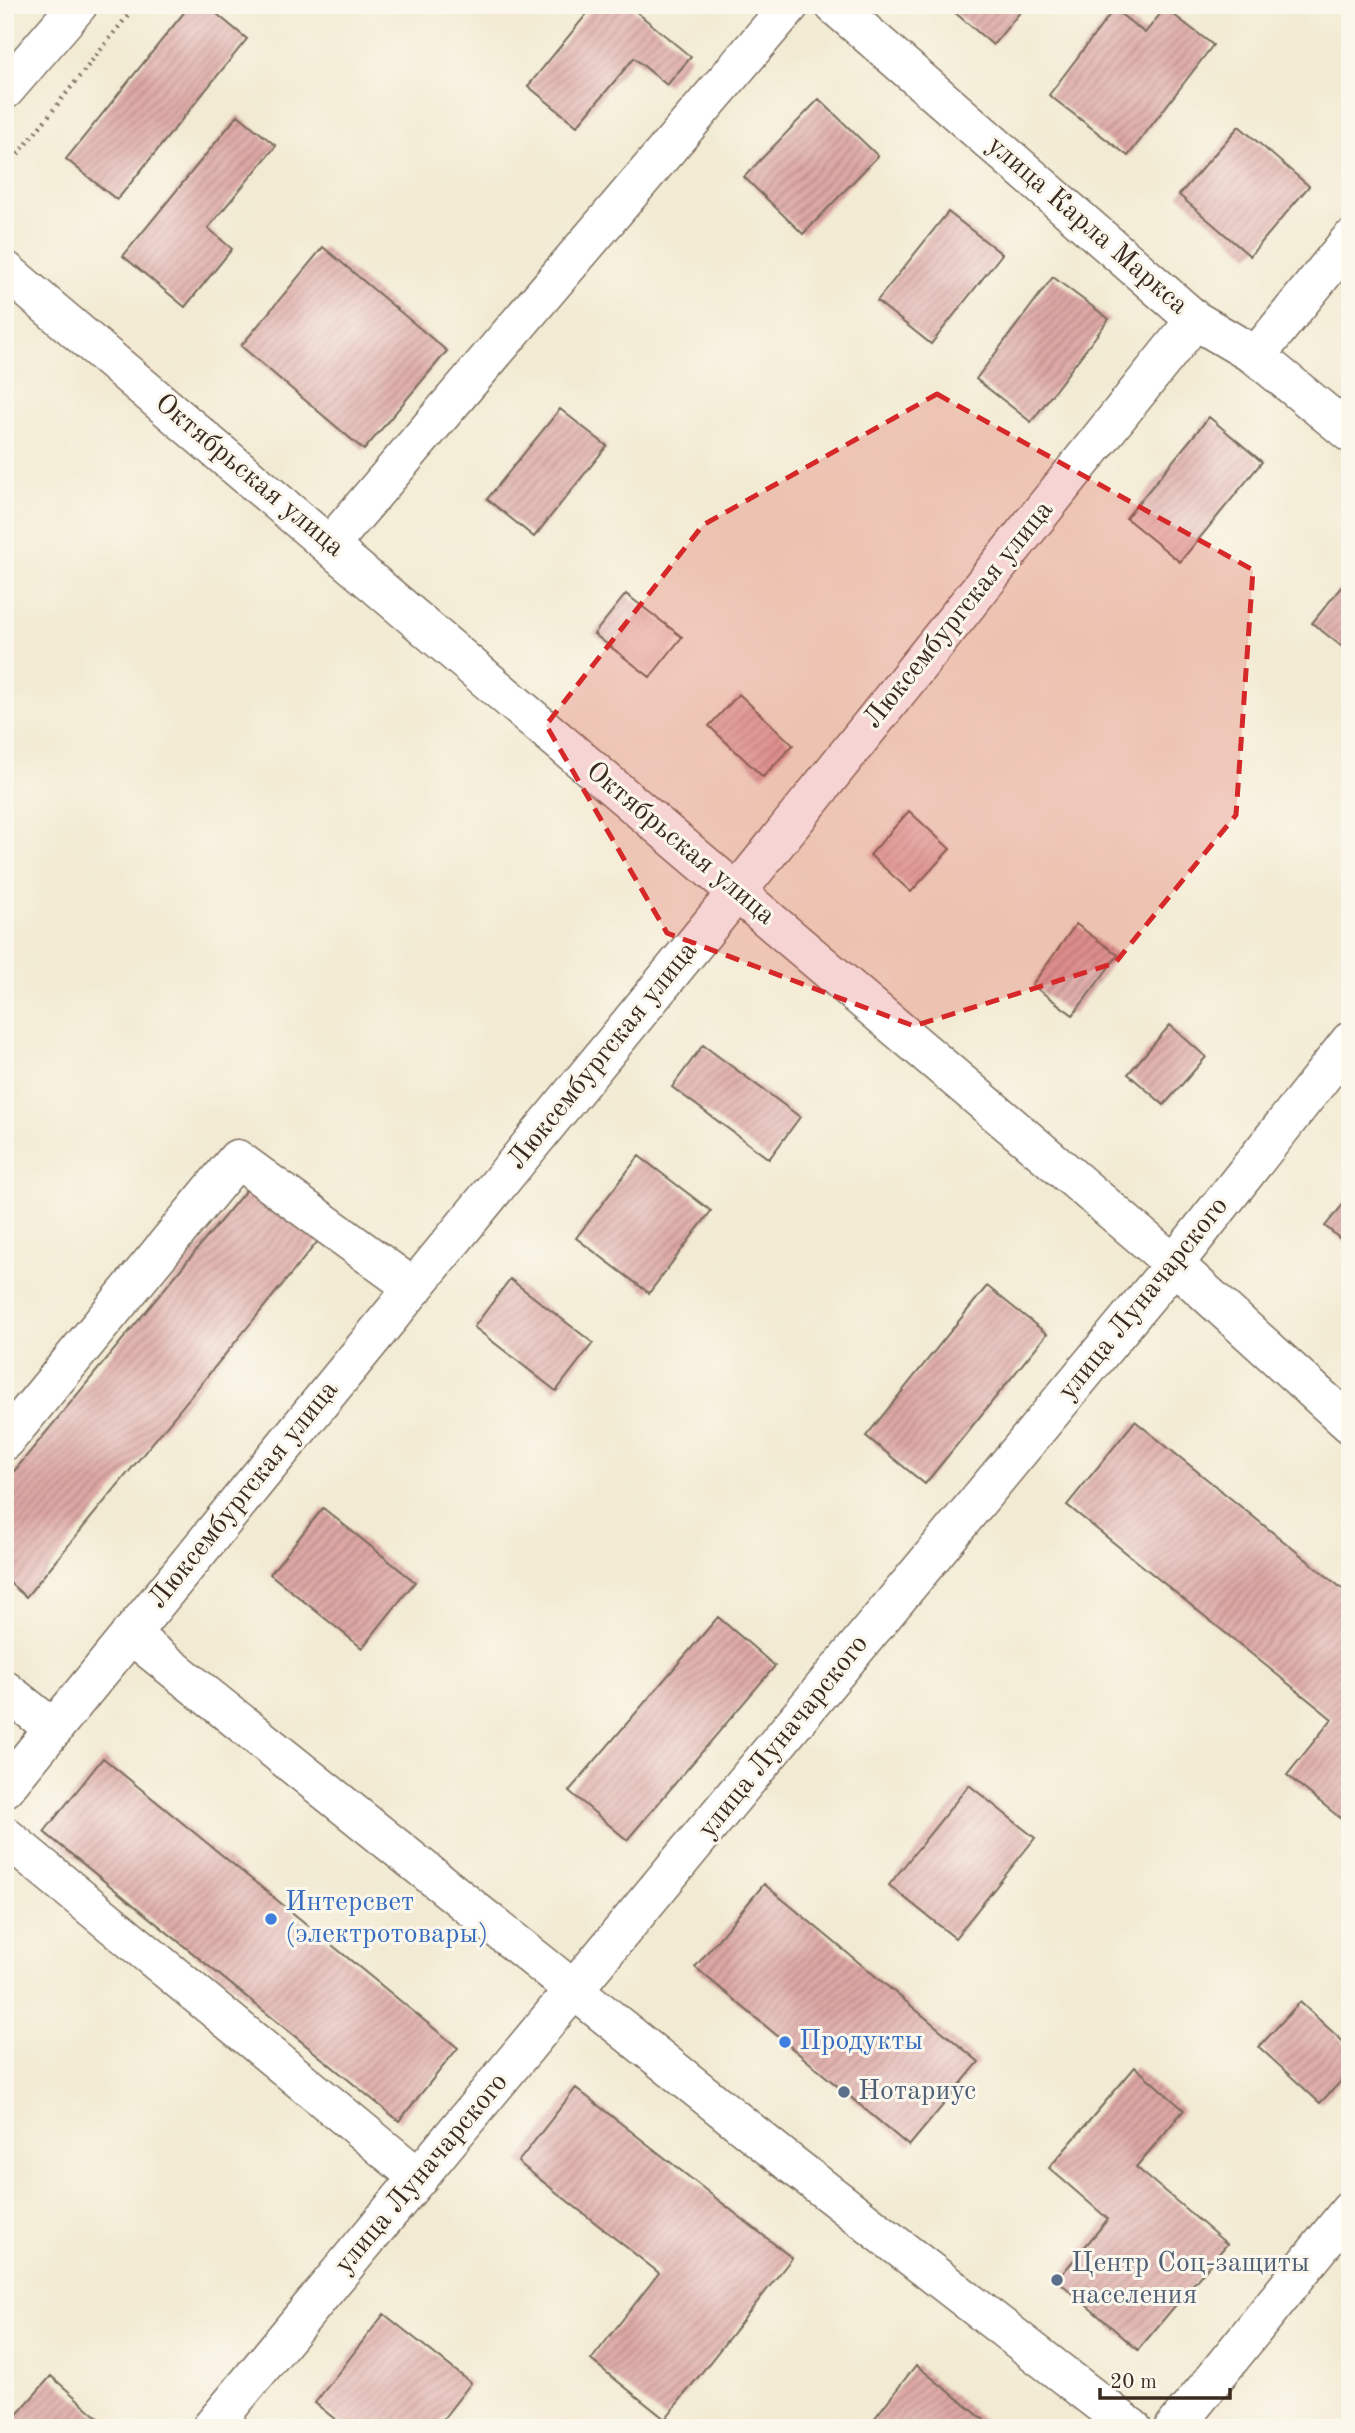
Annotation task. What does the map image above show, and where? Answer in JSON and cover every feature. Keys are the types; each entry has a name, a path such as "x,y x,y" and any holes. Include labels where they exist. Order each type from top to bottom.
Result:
{"street":[{"path":"5,90 78,5"},
{"path":"330,545 789,5"},
{"name":"улица Карла Маркса","path":"834,5 1195,320 1256,356 1350,433"},
{"path":"1256,356 1350,240"},
{"name":"Октябрьская улица","path":"5,270 1174,1264 1350,1424"},
{"name":"Люксембургская улица","path":"5,1788 737,892 1195,320"},
{"name":"улица Луначарского","path":"211,2428 1174,1264 1350,1041"},
{"path":"5,1441 237,1159 414,1288"},
{"path":"130,1634 781,2156 1132,2428"},
{"path":"5,1690 54,1729"},
{"path":"5,1836 419,2178"},
{"path":"1174,2428 1350,2210"}],"path":[{"path":"5,21 18,5"},
{"path":"5,171 136,5"}],"highlighted area":[{"path":"937,394 1253,570 1236,815 1115,963 914,1026 667,933 546,725 703,525"}],"building":[{"path":"190,5 206,5 247,39 117,200 66,159"},
{"path":"594,5 628,5 691,57 667,85 634,58 577,126 528,86"},
{"path":"946,5 1026,5 993,45"},
{"path":"1165,8 1213,45 1128,156 1049,95 1114,9 1145,33"},
{"path":"819,99 878,156 803,234 744,177"},
{"path":"238,115 276,146 208,228 232,249 185,307 123,256"},
{"path":"1239,126 1309,186 1250,256 1179,195"},
{"path":"948,212 1002,254 931,344 877,301"},
{"path":"323,247 447,351 364,450 241,346"},
{"path":"1053,277 1109,319 1031,422 976,379"},
{"path":"560,409 607,446 534,537 487,499"},
{"path":"1209,417 1262,462 1180,562 1126,518"},
{"path":"1350,576 1350,653 1312,623"},
{"path":"626,594 682,637 650,677 594,634"},
{"path":"739,694 793,745 763,777 709,726"},
{"path":"909,811 950,849 911,892 870,855"},
{"path":"1076,924 1118,955 1073,1015 1032,985"},
{"path":"1170,1025 1206,1057 1164,1105 1128,1074"},
{"path":"703,1045 800,1117 769,1159 672,1087"},
{"path":"639,1156 711,1211 649,1293 576,1238"},
{"path":"251,1184 319,1240 26,1597 5,1579 5,1482"},
{"path":"1350,1196 1350,1247 1325,1226"},
{"path":"510,1279 593,1343 556,1391 474,1327"},
{"path":"987,1286 1047,1334 925,1484 866,1436"},
{"path":"1135,1421 1350,1595 1350,1826 1287,1775 1332,1719 1067,1505"},
{"path":"323,1508 415,1582 362,1648 270,1574"},
{"path":"718,1617 775,1666 627,1840 569,1791"},
{"path":"103,1758 458,2048 399,2121 44,1832"},
{"path":"969,1785 1035,1838 955,1938 889,1885"},
{"path":"764,1884 979,2062 909,2146 695,1967"},
{"path":"1300,2002 1350,2048 1350,2072 1320,2103 1259,2047"},
{"path":"1135,2067 1184,2110 1136,2167 1227,2244 1138,2350 1057,2280 1108,2219 1049,2168"},
{"path":"576,2088 792,2258 665,2419 591,2360 659,2273 518,2162"},
{"path":"384,2314 471,2383 436,2428 346,2428 315,2403"},
{"path":"916,2365 994,2428 867,2428"},
{"path":"51,2376 99,2418 91,2428 5,2428"}],"place":[{"name":"Интерсвет (электротовары)","path":"271,1919"},
{"name":"Продукты","path":"785,2042"},
{"name":"Нотариус","path":"844,2092"},
{"name":"Центр Соц-защиты населения","path":"1057,2280"}]}
